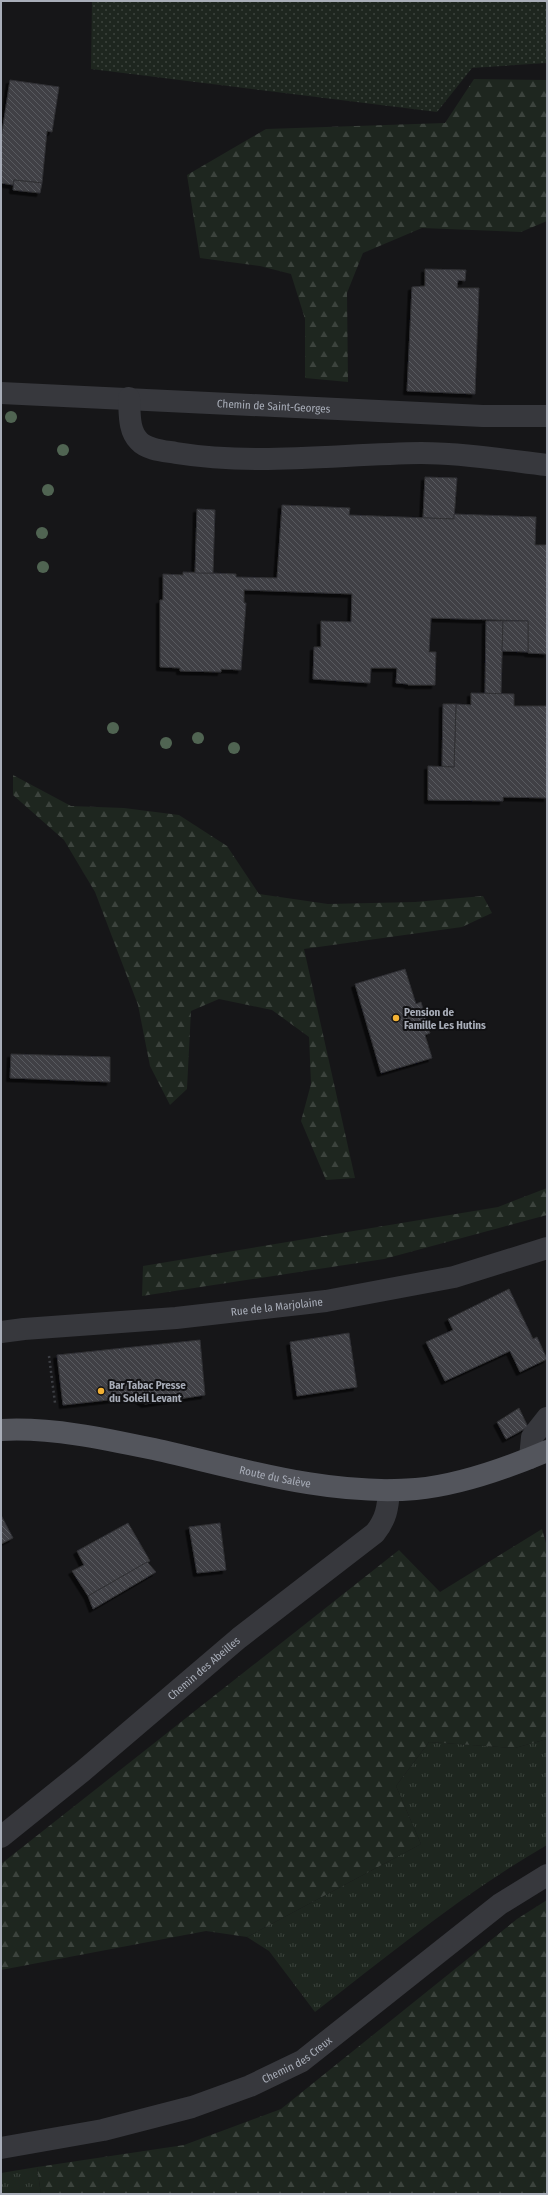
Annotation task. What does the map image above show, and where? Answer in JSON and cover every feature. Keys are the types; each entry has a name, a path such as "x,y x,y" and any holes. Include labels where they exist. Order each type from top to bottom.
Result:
{"main road":[{"name":"Route du Salève","path":"1,1430 40,1431 85,1436 141,1446 287,1478 339,1487 389,1490 418,1489 447,1484 538,1455"}],"street":[{"name":"Chemin de Saint-Georges","path":"1,393 483,416 547,416"},
{"path":"129,398 131,428 139,442 158,450 201,457 253,460 420,454 467,455 547,465"},
{"name":"Rue de la Marjolaine","path":"1,1332 251,1311 326,1301 454,1277 547,1248"},
{"path":"538,1455 532,1437 547,1418"},
{"name":"Chemin des Abeilles","path":"1,1837 83,1771 239,1638 375,1533 384,1521 388,1506 389,1490"},
{"name":"Chemin des Creux","path":"1,2148 103,2130 192,2107 250,2086 302,2061 500,1904 547,1875"}],"path":[{"path":"49,1355 54,1401"}],"green space":[{"path":"92,1 547,1 547,63 472,68 437,112 91,69"},
{"path":"474,79 547,80 547,221 521,232 422,228 363,253 347,293 348,382 305,378 305,319 291,274 260,266 200,258 187,175 266,129 445,123"},
{"path":"13,775 71,806 124,808 179,815 227,846 259,894 328,904 415,902 483,896 492,913 462,927 304,949 355,1178 326,1180 301,1121 311,1084 309,1037 272,1010 219,999 191,1011 187,1089 170,1105 150,1066 138,1005 95,892 64,840 13,795"},
{"path":"547,1188 547,1215 384,1259 142,1296 143,1266 498,1207"},
{"path":"542,1529 547,1547 547,1739 515,1748 429,1742 396,1786 421,1844 247,1937 206,1931 1,1970 1,1864 399,1550 440,1592"},
{"path":"547,1739 547,1845 486,1883 399,1946 315,2012 269,1951 247,1937 421,1844 396,1786 429,1742 515,1748"},
{"path":"547,1900 547,2194 41,2194 37,2167 184,2145 281,2109 517,1919"},
{"path":"37,2167 41,2194 1,2194 1,2173"}],"building":[{"path":"10,80 59,87 52,132 47,131 42,183 14,180 13,185 1,183 1,139"},
{"path":"14,180 42,183 40,193 13,190"},
{"path":"425,269 466,270 465,281 458,280 457,288 479,288 475,394 407,391 412,287 425,286"},
{"path":"425,477 457,478 454,519 423,518"},
{"path":"282,505 350,508 349,515 454,519 454,514 536,517 535,545 547,545 547,654 528,653 528,621 431,618 429,652 436,652 435,685 408,685 396,683 397,668 371,668 370,683 313,679 314,647 321,647 321,621 351,622 352,594 244,590 244,603 246,603 241,670 221,669 221,672 180,671 180,668 160,667 160,600 163,600 163,574 183,575 183,572 236,574 236,577 277,578"},
{"path":"197,509 215,510 213,573 195,573"},
{"path":"486,621 503,621 501,694 485,693"},
{"path":"503,621 528,621 528,652 502,651"},
{"path":"471,693 514,694 514,706 547,706 547,798 503,797 503,801 428,800 428,766 454,767 456,704 471,705"},
{"path":"443,704 456,704 454,767 442,766"},
{"name":"Pension de Famille Les Hutins","path":"405,969 416,1004 421,1002 430,1033 425,1035 432,1058 381,1073 355,984"},
{"path":"11,1054 110,1057 110,1082 10,1078"},
{"path":"509,1289 533,1339 537,1337 547,1359 520,1372 510,1351 445,1381 426,1342 453,1330 448,1319"},
{"path":"349,1333 357,1387 297,1396 290,1342"},
{"path":"200,1340 205,1395 145,1404 135,1397 63,1405 57,1355"},
{"path":"519,1408 528,1427 506,1439 497,1422"},
{"path":"1,1515 13,1538 1,1544"},
{"path":"128,1523 150,1561 88,1596 72,1571 84,1565 77,1551"},
{"path":"220,1523 226,1570 197,1573 189,1527"},
{"path":"147,1562 156,1572 93,1609 88,1596"}],"place":[{"name":"Pension de Famille Les Hutins","path":"396,1018"},
{"name":"Bar Tabac Presse du Soleil Levant","path":"101,1391"}]}
